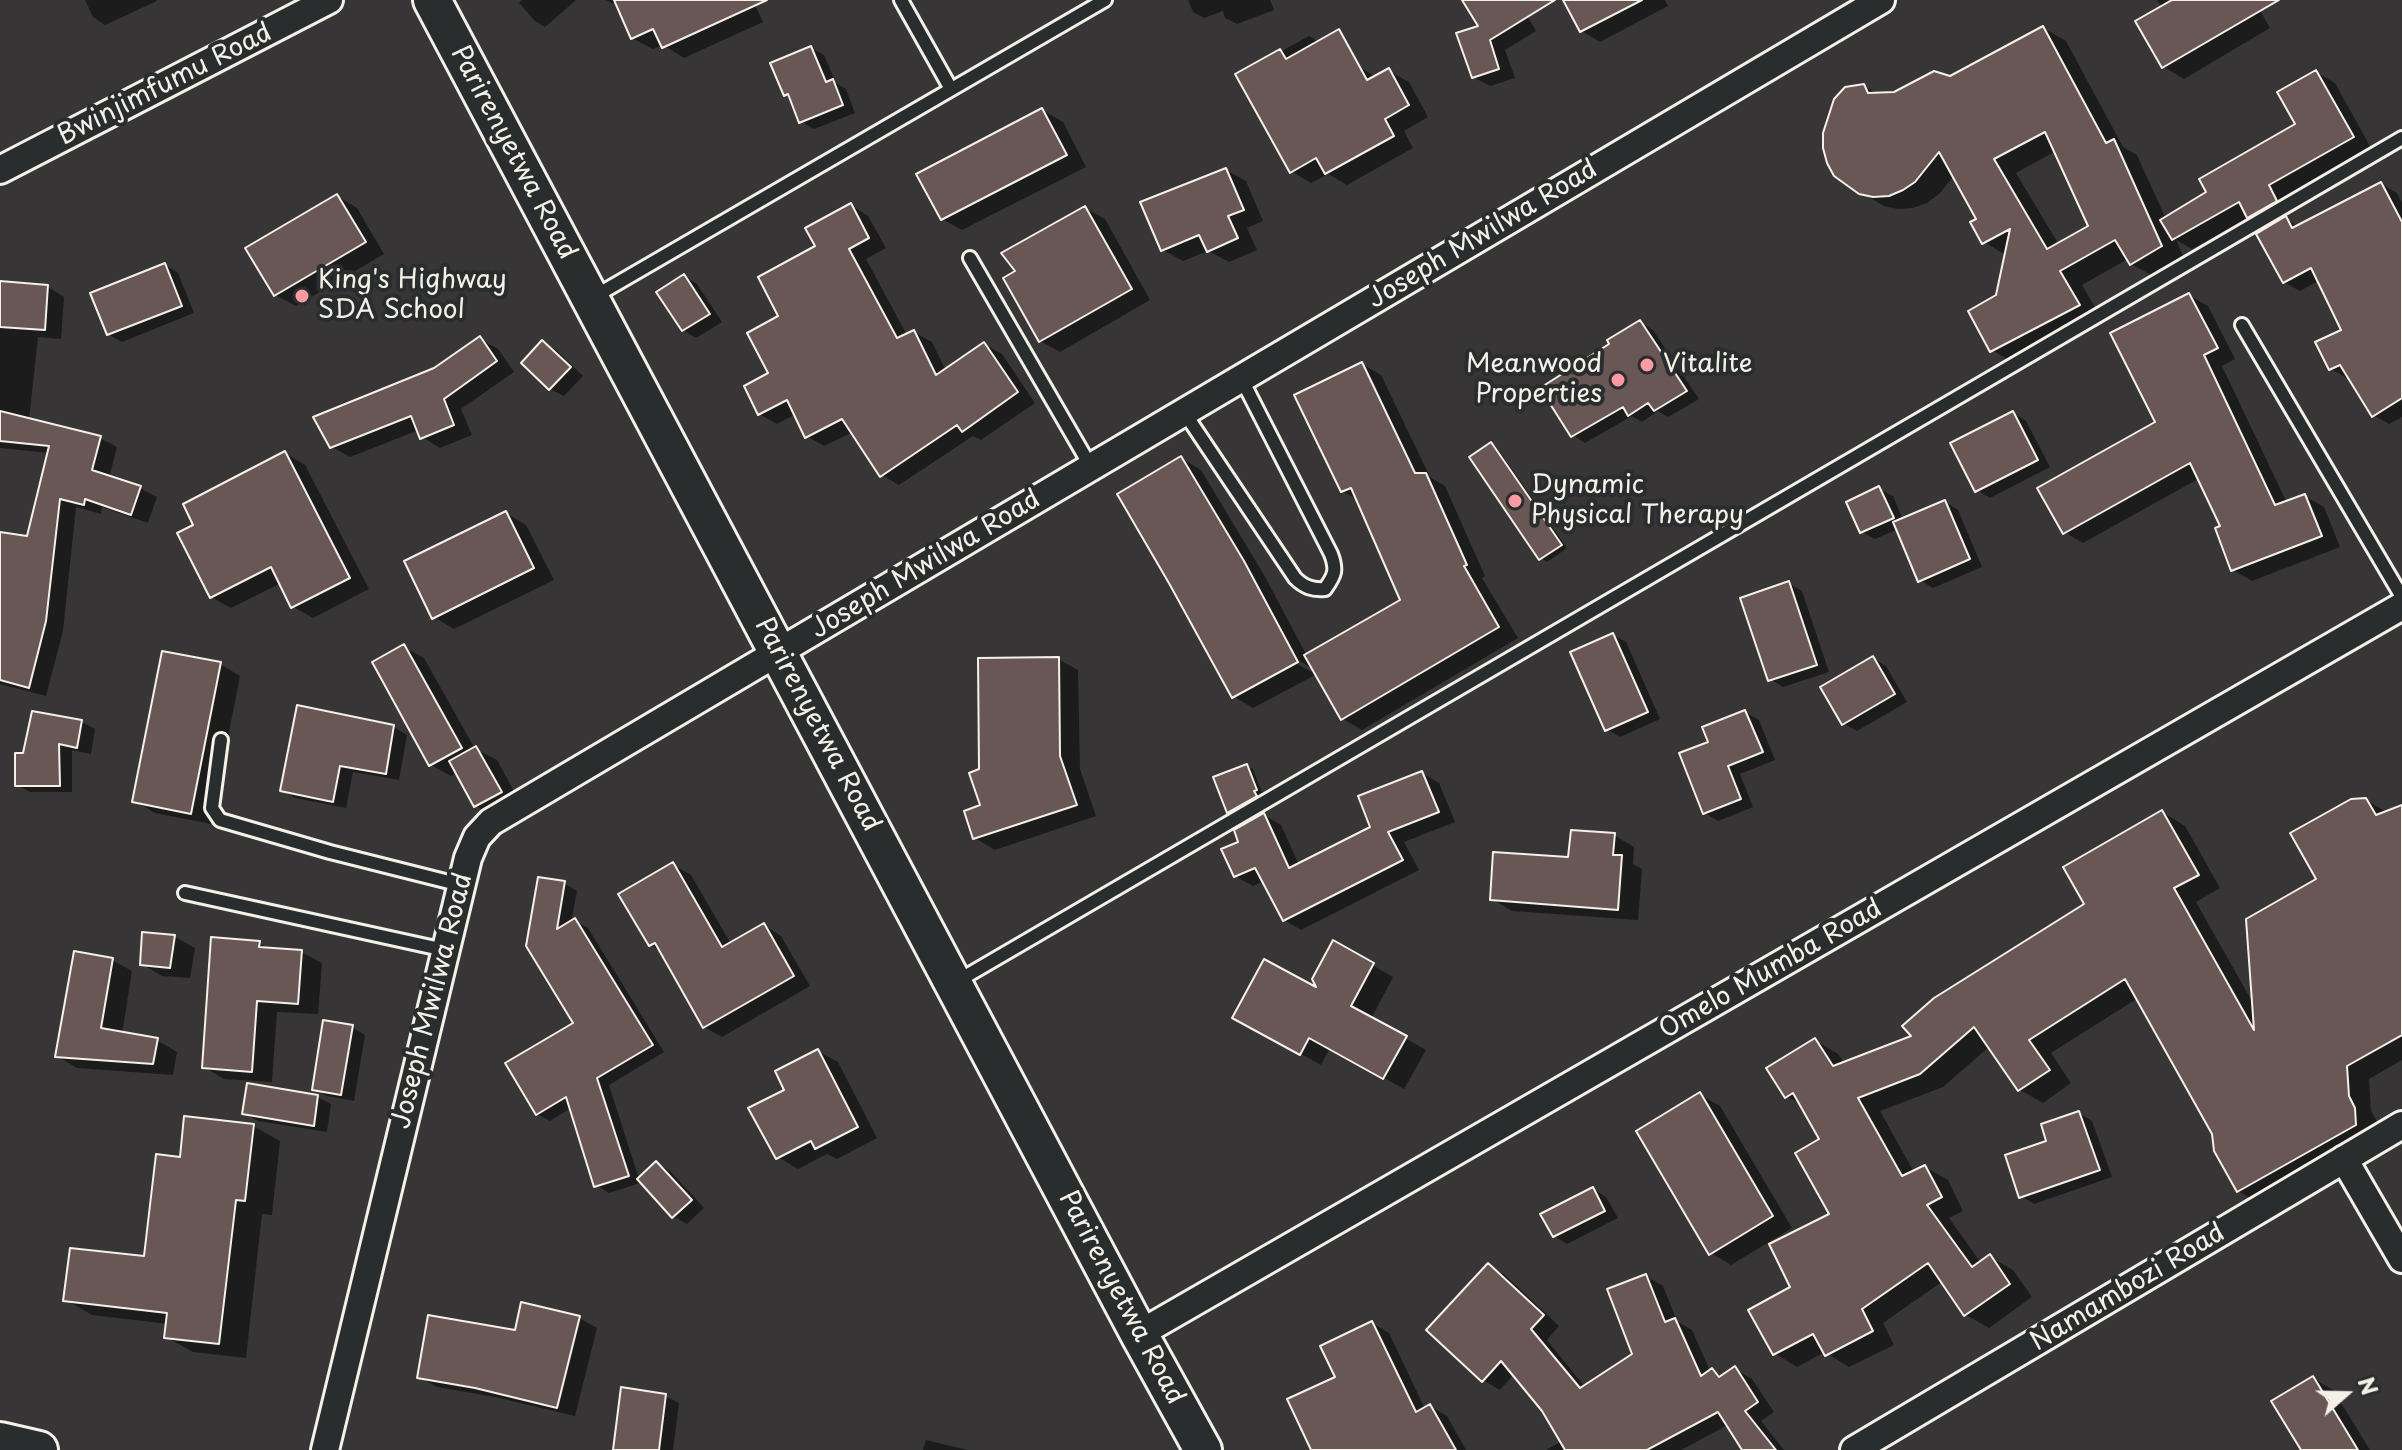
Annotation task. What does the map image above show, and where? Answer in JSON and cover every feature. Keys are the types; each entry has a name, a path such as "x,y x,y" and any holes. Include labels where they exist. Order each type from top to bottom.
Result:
{"main road":[{"name":"Parirenyetwa Road","path":"432,0 1203,1450"},
{"path":"0,1441 39,1450"}],"street":[{"name":"Bwinjimfumu Road","path":"0,170 329,0"},
{"name":"Joseph Mwilwa Road","path":"325,1450 468,858 477,837 491,822 1881,0"},
{"name":"Omelo Mumba Road","path":"1139,1334 2402,606"},
{"name":"Namambozi Road","path":"1854,1450 2402,1125"},
{"path":"2344,1159 2402,1259"}],"lane":[{"path":"901,0 951,89"},
{"path":"591,299 1105,0"},
{"path":"954,984 2402,138"},
{"path":"970,258 1091,467"},
{"path":"2242,325 2402,597"},
{"path":"1184,412 1295,578 1302,586 1325,589 1335,575 1336,567 1331,554 1241,378"},
{"path":"221,740 212,808 220,820 461,885"},
{"path":"185,893 445,950"}],"building":[{"path":"614,0 767,0 662,48 653,29 631,39"},
{"path":"1462,0 1555,0 1490,40 1499,69 1472,78 1456,33 1478,26"},
{"path":"1563,0 1642,0 1580,32"},
{"path":"2172,0 2279,0 2162,68 2135,21"},
{"path":"2043,26 2106,143 2114,139 2162,246 2130,265 2115,240 2060,271 2080,305 1990,352 1968,311 1996,295 2010,229 1982,244 1970,222 1976,219 1939,152 1915,182 1889,196 1873,197 1859,194 1834,176 1823,148 1823,133 1834,99 1845,87 1864,84 1868,93 1894,92 1934,71 1950,76","holes":["2045,132 2088,226 2047,249 1994,159"]},
{"path":"1339,29 1367,80 1389,68 1409,105 1385,119 1394,136 1325,174 1316,158 1290,173 1235,74 1280,49 1286,59"},
{"path":"811,46 826,82 833,79 843,105 799,123 788,94 784,96 770,63"},
{"path":"2316,70 2354,137 2269,185 2277,201 2247,218 2239,202 2172,240 2160,220 2206,192 2199,179 2295,124 2277,92"},
{"path":"1042,108 1067,155 941,220 916,174"},
{"path":"1226,168 1244,210 1228,216 1238,238 1207,252 1199,235 1161,251 1140,202"},
{"path":"2381,182 2402,222 2402,398 2372,417 2340,365 2329,370 2315,342 2341,330 2311,268 2283,283 2256,234 2286,216 2292,228"},
{"path":"337,194 366,242 274,296 245,248"},
{"path":"851,203 869,238 849,249 897,338 914,330 936,375 984,342 1018,392 962,432 957,425 880,477 842,419 805,438 787,400 758,415 744,386 768,373 747,333 778,316 758,277 815,246 805,228"},
{"path":"1085,206 1132,289 1039,342 1003,278 1015,271 1001,253"},
{"path":"165,263 182,306 107,335 90,293"},
{"path":"684,274 710,314 682,331 656,292"},
{"path":"0,281 48,285 45,330 0,327"},
{"path":"2189,293 2218,348 2204,355 2275,505 2305,494 2322,536 2231,571 2215,528 2220,526 2190,463 2063,534 2037,488 2155,422 2110,333"},
{"path":"1640,320 1687,391 1654,411 1648,403 1628,416 1623,407 1571,437 1540,388 1609,344 1607,340"},
{"path":"480,336 497,361 444,399 454,425 420,439 411,416 330,448 313,417 434,368"},
{"path":"542,340 571,367 549,390 521,363"},
{"path":"1362,362 1415,473 1426,473 1467,565 1464,566 1499,627 1341,720 1304,655 1400,600 1351,488 1341,492 1294,395"},
{"path":"0,411 101,436 92,470 141,486 131,515 85,499 84,505 60,499 46,621 29,688 0,680 0,532 27,536 49,446 0,441"},
{"path":"2013,411 2038,460 1975,492 1950,443"},
{"name":"Dynamic Physical Therapy","path":"1491,442 1562,545 1539,560 1469,457"},
{"path":"285,451 350,578 291,608 271,567 210,598 177,533 193,525 183,504"},
{"path":"1181,456 1244,561 1298,662 1232,698 1117,494"},
{"path":"1879,486 1894,518 1860,533 1846,502"},
{"path":"1945,500 1970,559 1918,582 1893,522"},
{"path":"506,511 534,568 432,619 404,561"},
{"path":"1789,581 1817,665 1768,681 1740,598"},
{"path":"1613,633 1648,712 1605,731 1570,652"},
{"path":"404,644 462,748 429,766 372,662"},
{"path":"162,651 221,662 191,814 132,802"},
{"path":"1873,656 1895,694 1842,725 1820,687"},
{"path":"1059,657 1060,756 1077,805 973,839 964,811 980,805 969,773 979,769 978,658"},
{"path":"297,705 394,725 386,774 340,766 333,802 280,791"},
{"path":"1745,710 1763,752 1728,766 1741,799 1703,814 1679,753 1708,742 1702,727"},
{"path":"32,711 82,720 77,748 59,744 60,786 15,786 15,753 23,753"},
{"path":"476,746 502,792 474,807 449,761"},
{"path":"1247,764 1257,796 1227,813 1213,777"},
{"path":"1422,771 1439,812 1388,832 1403,860 1283,921 1255,868 1234,877 1221,849 1238,842 1234,830 1264,813 1289,868 1370,827 1358,796"},
{"path":"2366,798 2376,815 2402,805 2402,1035 2347,1066 2349,1096 2355,1108 2356,1125 2237,1192 2214,1151 2212,1134 2125,979 2029,1040 2050,1070 2018,1091 1974,1027 1920,1074 1858,1098 1902,1176 1925,1165 1942,1197 1927,1205 1972,1267 1990,1254 2010,1284 1964,1316 1928,1263 1862,1309 1873,1331 1825,1356 1813,1334 1773,1355 1748,1310 1790,1287 1769,1244 1829,1214 1795,1153 1819,1139 1793,1093 1785,1098 1766,1068 1815,1038 1833,1066 1911,1036 1902,1026 1934,998 2084,904 2063,867 2162,810 2199,875 2174,888 2254,1030 2246,919 2316,879 2290,833 2351,799"},
{"path":"1571,830 1615,833 1613,855 1622,855 1618,910 1490,900 1493,852 1568,857"},
{"path":"673,862 722,947 764,923 794,976 703,1028 655,943 649,946 618,894"},
{"path":"538,877 565,881 557,929 575,918 653,1045 597,1078 629,1176 594,1187 566,1097 536,1115 505,1063 573,1023 526,946"},
{"path":"142,932 175,935 170,968 140,965"},
{"path":"211,937 260,941 259,947 302,950 298,1004 257,1001 252,1072 202,1068"},
{"path":"1333,940 1374,963 1351,1006 1407,1036 1383,1079 1309,1038 1300,1055 1232,1018 1264,959 1316,987 1312,979"},
{"path":"74,951 113,958 101,1028 158,1038 153,1064 55,1057"},
{"path":"323,1020 353,1025 341,1095 312,1090"},
{"path":"818,1049 858,1127 815,1149 811,1141 776,1159 748,1108 784,1090 775,1071"},
{"path":"247,1083 318,1095 314,1126 242,1114"},
{"path":"1700,1092 1773,1216 1709,1255 1636,1131"},
{"path":"2079,1111 2100,1170 2019,1198 2005,1155 2046,1141 2041,1124"},
{"path":"184,1116 254,1124 245,1201 236,1200 219,1344 164,1338 167,1313 63,1301 70,1248 144,1256 156,1154 180,1157"},
{"path":"656,1161 692,1200 672,1218 637,1179"},
{"path":"1593,1187 1605,1211 1553,1237 1540,1214"},
{"path":"1488,1263 1544,1315 1531,1329 1580,1388 1632,1354 1607,1289 1646,1274 1665,1322 1675,1318 1701,1376 1712,1368 1719,1377 1735,1366 1758,1402 1745,1411 1776,1450 1742,1450 1718,1412 1647,1450 1565,1450 1542,1411 1501,1361 1482,1382 1426,1330"},
{"path":"521,1302 580,1316 557,1408 417,1378 428,1315 515,1330"},
{"path":"1372,1321 1416,1412 1430,1404 1456,1450 1311,1450 1287,1399 1335,1377 1320,1346"},
{"path":"2313,1376 2358,1450 2301,1450 2271,1401"},
{"path":"621,1387 666,1394 659,1450 613,1450"}],"place":[{"name":"King's Highway SDA School","path":"302,296"},
{"name":"Vitalite","path":"1647,365"},
{"name":"Meanwood Properties","path":"1618,380"},
{"name":"Dynamic Physical Therapy","path":"1515,501"}]}
